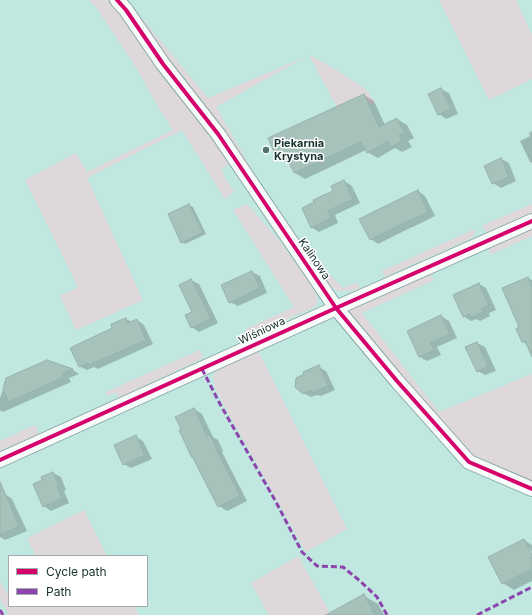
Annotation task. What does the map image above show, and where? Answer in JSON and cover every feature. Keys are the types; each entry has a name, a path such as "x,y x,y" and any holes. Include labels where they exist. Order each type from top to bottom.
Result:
{"street":[{"name":"Kalinowa","path":"117,0 126,10 163,64 218,134 336,308 397,381 469,462 532,489"},
{"name":"Wiśniowa","path":"0,460 532,221"}],"shaded area":[{"path":"89,0 112,0 214,134 231,163 222,169 223,174 234,192 225,199 182,130 87,178 143,300 76,330 60,296 78,287 25,180 76,153 87,172 173,130 136,67 96,7"},
{"path":"122,0 127,0 208,98 306,57 216,107 251,168 244,165"},
{"path":"439,0 516,0 532,35 532,79 489,100"},
{"path":"309,55 361,86 369,93 375,102 369,105 364,94 337,107"},
{"path":"247,204 278,239 312,286 317,297 317,305 308,310 261,331 256,328 248,333 246,329 294,307 233,210"},
{"path":"532,204 532,213 488,233 481,226"},
{"path":"281,218 305,250 343,288 357,282 360,288 351,291 338,291 328,286"},
{"path":"532,225 532,236 492,254 489,252 489,246"},
{"path":"475,229 474,237 385,277 382,271"},
{"path":"428,271 434,280 362,313 439,412 532,374 532,485 488,466 467,453 351,318 351,307"},
{"path":"200,350 203,358 119,398 116,393 108,396 106,392"},
{"path":"258,350 347,529 306,552 214,385 213,375 218,369"},
{"path":"35,425 39,434 0,451 0,441"},
{"path":"84,510 106,555 36,555 27,538"},
{"path":"298,556 331,615 269,615 251,583"},
{"path":"0,581 8,595 8,607 135,607 139,615 9,615 0,599"}],"building":[{"path":"441,88 451,109 438,115 428,94"},
{"path":"364,94 379,127 397,118 404,133 399,135 402,141 391,147 388,141 367,153 361,142 294,173 288,160 285,162 282,155 277,158 268,138"},
{"path":"501,158 509,177 492,184 484,166"},
{"path":"344,180 353,199 328,211 331,218 311,228 302,208 314,202 313,200 333,191 331,186"},
{"path":"418,190 428,212 370,240 359,219"},
{"path":"189,204 203,232 181,243 168,214"},
{"path":"252,271 260,288 229,303 221,285"},
{"path":"528,277 532,287 532,357 525,341 522,342 516,329 519,327 502,288"},
{"path":"191,279 211,319 191,328 185,315 192,312 179,285"},
{"path":"479,283 489,306 481,309 483,312 471,317 470,314 463,317 453,295"},
{"path":"441,315 450,334 430,343 434,350 419,357 407,331"},
{"path":"126,318 128,323 137,319 146,340 89,365 88,363 79,367 70,348 112,328 111,324"},
{"path":"477,342 488,366 477,372 465,347"},
{"path":"47,360 73,369 62,374 64,377 9,402 3,389 6,378"},
{"path":"319,365 328,386 312,393 311,390 303,394 295,387 296,378 304,374 303,372"},
{"path":"194,408 207,436 210,435 240,496 218,507 192,458 179,430 181,429 175,417"},
{"path":"136,435 145,455 123,465 114,445"},
{"path":"53,472 62,498 43,507 33,484 42,480 41,477"},
{"path":"0,482 19,526 0,535"},
{"path":"524,539 532,555 532,569 502,584 488,557"},
{"path":"364,594 375,615 326,615"}],"marked path":[{"path":"202,369 302,552 317,566 343,567 377,597 387,615"},
{"path":"477,615 532,587"},
{"path":"0,610 3,615"}],"cycle path":[{"path":"117,0 126,10 163,64 218,134 336,308 397,381 469,462 532,489"},
{"path":"0,460 532,221"}],"place":[{"name":"Piekarnia Krystyna","path":"266,150"}]}
